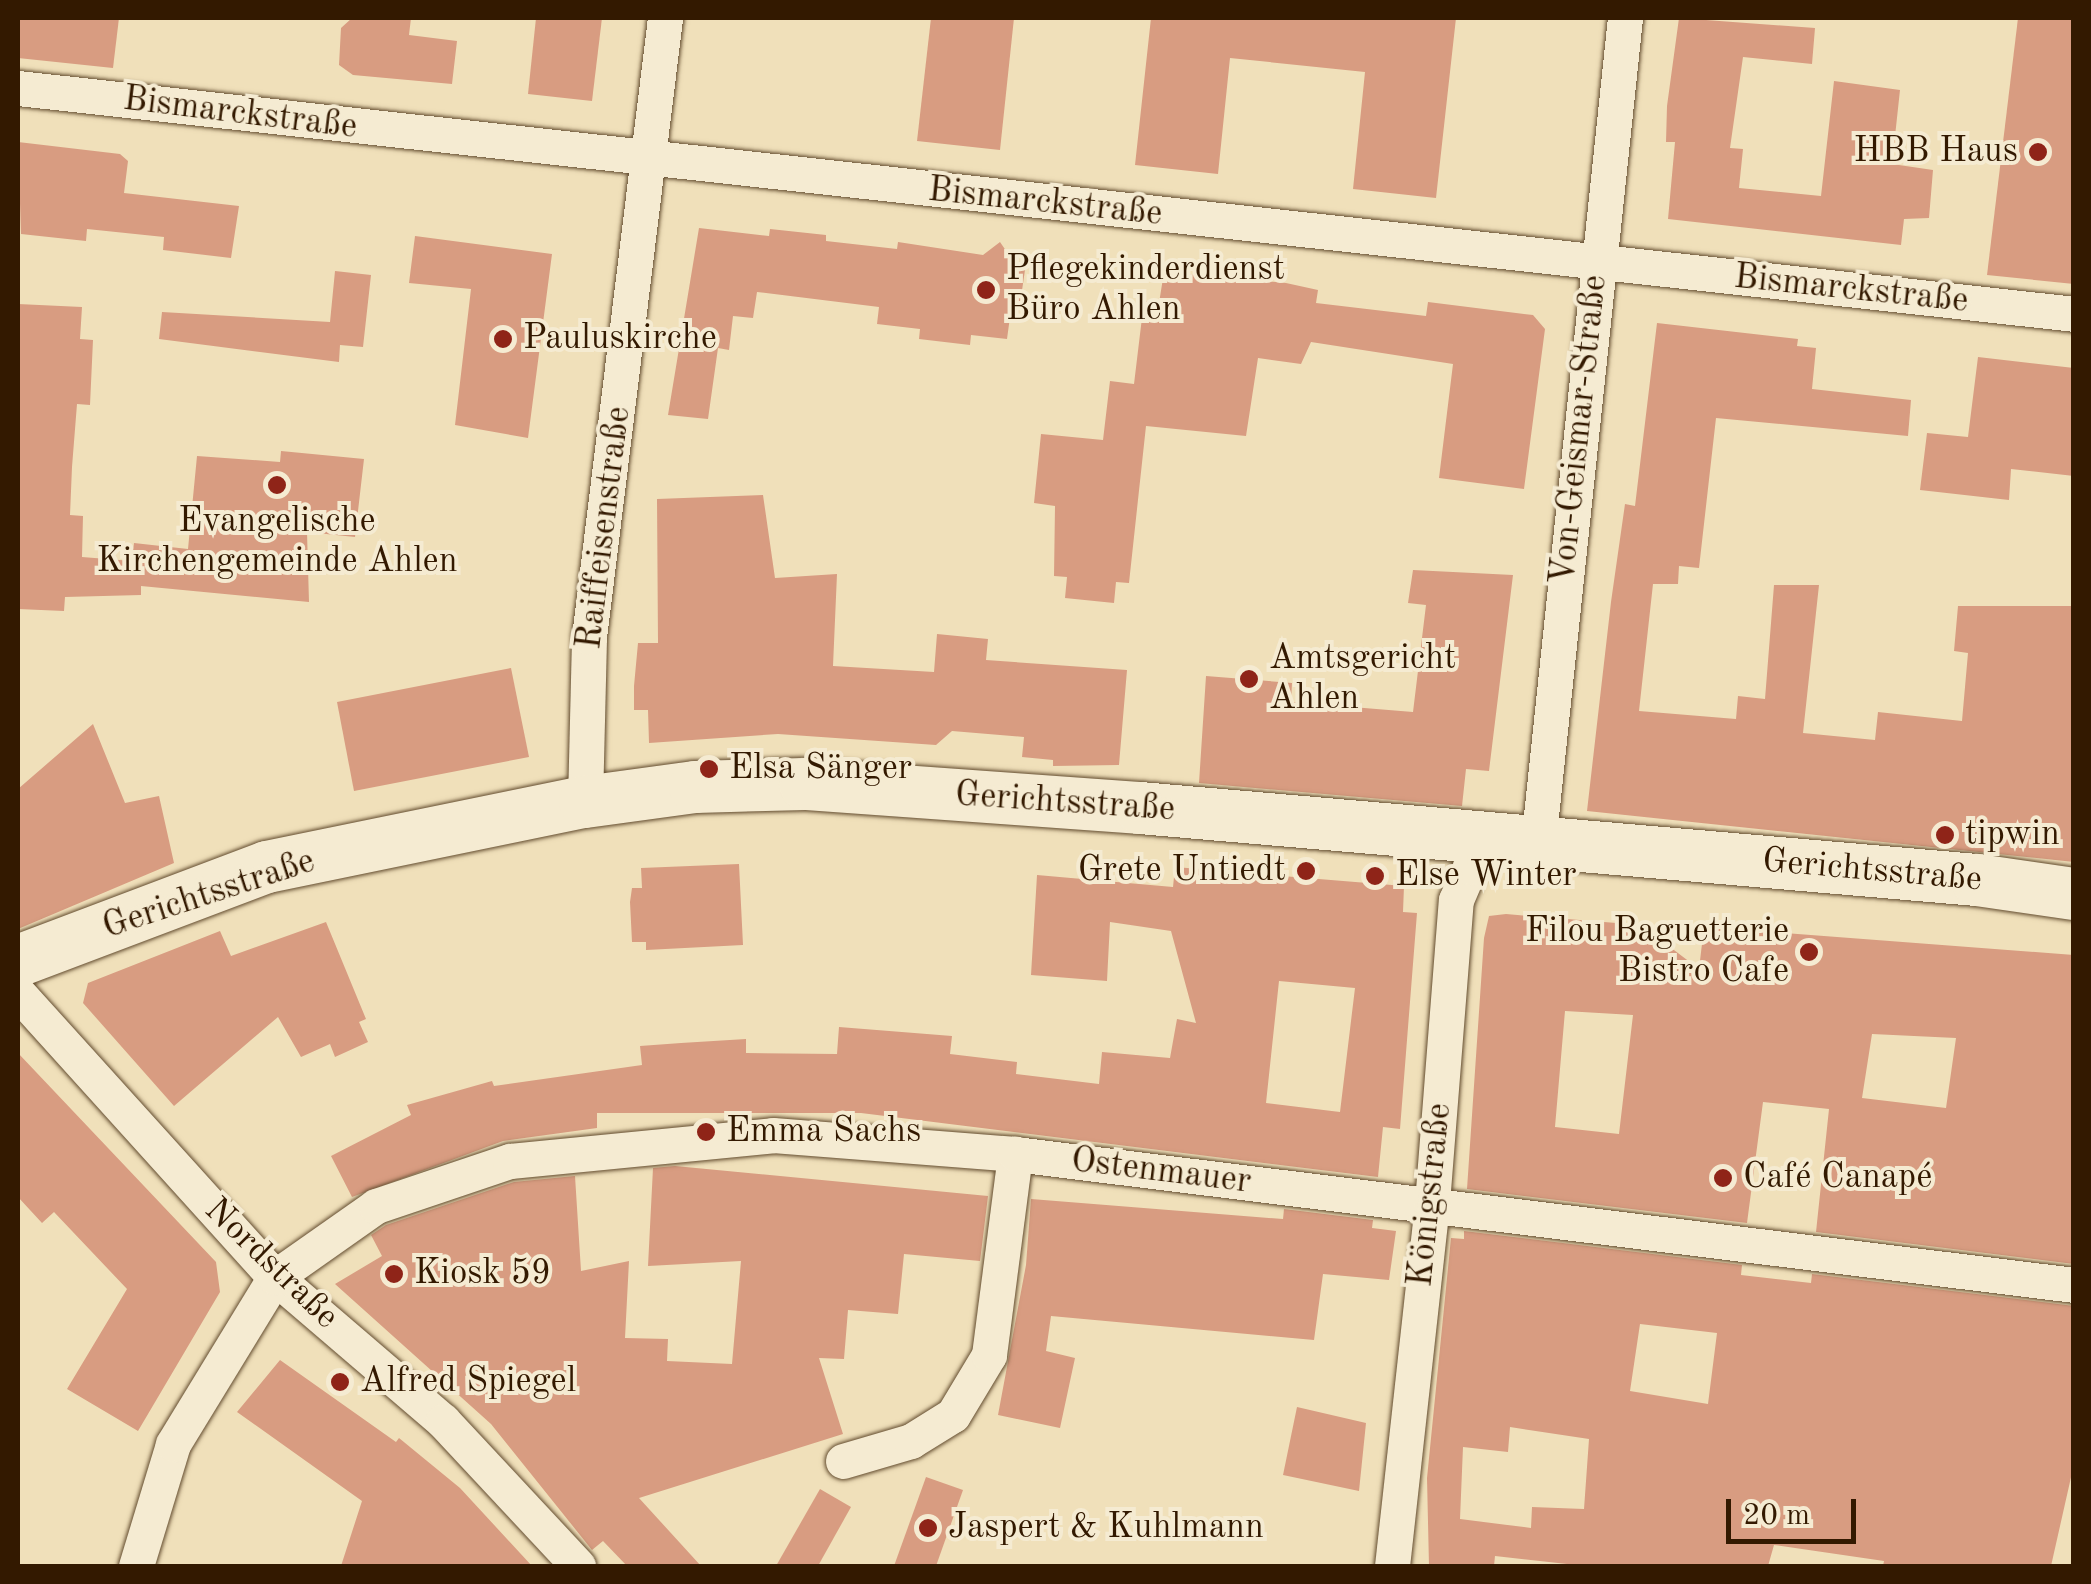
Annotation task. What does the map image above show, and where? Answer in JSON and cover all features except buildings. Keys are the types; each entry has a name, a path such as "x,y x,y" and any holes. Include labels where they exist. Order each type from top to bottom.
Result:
{"street":[{"name":"Raiffeisenstraße","path":"585,802 589,637 665,18"},
{"name":"Von-Geismar-Straße","path":"1520,842 1598,262 1625,18"},
{"name":"Bismarckstraße","path":"18,88 650,161 2074,314"},
{"name":"Gerichtsstraße","path":"18,961 268,867 585,802 694,787 805,784 1977,880 2074,894"},
{"name":"Königstraße","path":"1392,1566 1432,1203 1456,900 1470,866 1520,842"},
{"name":"Nordstraße","path":"18,992 275,1277 443,1420 578,1566"},
{"name":"Ostenmauer","path":"275,1277 376,1206 510,1161 773,1135 1016,1154 2074,1285"},
{"path":"842,1461 910,1441 953,1415 990,1354 1016,1154"},
{"path":"136,1566 172,1444 275,1277"}],"place":[{"name":"HBB Haus","path":"2038,152"},
{"name":"Pflegekinderdienst Büro Ahlen","path":"986,290"},
{"name":"Pauluskirche","path":"503,339"},
{"name":"Evangelische Kirchengemeinde Ahlen","path":"277,485"},
{"name":"Amtsgericht Ahlen","path":"1249,679"},
{"name":"Elsa Sänger","path":"709,769"},
{"name":"tipwin","path":"1945,835"},
{"name":"Grete Untiedt","path":"1306,871"},
{"name":"Else Winter","path":"1375,876"},
{"name":"Filou Baguetterie Bistro Cafe","path":"1809,952"},
{"name":"Emma Sachs","path":"706,1132"},
{"name":"Café Canapé","path":"1723,1178"},
{"name":"Kiosk 59","path":"394,1274"},
{"name":"Alfred Spiegel","path":"340,1382"},
{"name":"Jaspert & Kuhlmann","path":"928,1528"}]}
